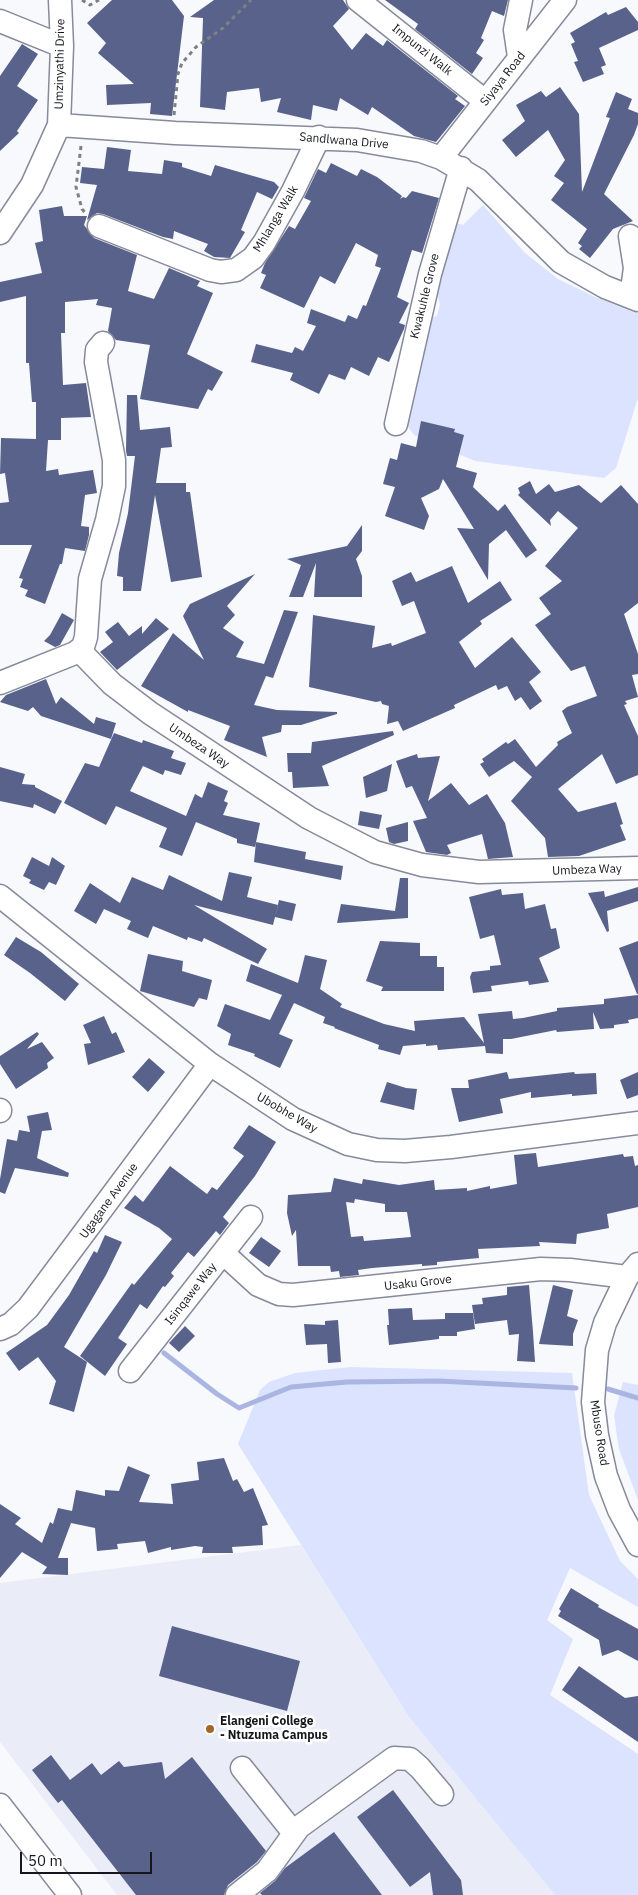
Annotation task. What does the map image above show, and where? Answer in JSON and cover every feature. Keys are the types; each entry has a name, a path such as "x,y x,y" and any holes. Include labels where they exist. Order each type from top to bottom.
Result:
{"street":[{"name":"Umzinyathi Drive","path":"0,233 32,185 59,125 62,46 60,0"},
{"name":"Impunzi Walk","path":"358,0 485,101"},
{"path":"519,57 515,30 521,0"},
{"name":"Siyaya Road","path":"451,163 485,101 565,0"},
{"path":"0,21 62,46"},
{"name":"Sandlwana Drive","path":"59,125 175,134 319,137 400,146 451,163 495,195 562,262 583,276 635,298"},
{"name":"Mhlanga Walk","path":"100,226 210,270 220,272 236,270 253,258 264,243 293,191 319,137"},
{"name":"Kwakuhle Grove","path":"396,424 430,274 451,163"},
{"path":"630,236 635,268 635,298"},
{"path":"0,683 79,650 86,637 90,579 107,520 114,486 113,451 96,362 97,350 103,343"},
{"name":"Umbeza Way","path":"79,650 112,684 150,714 309,818 374,852 422,865 479,872 638,868"},
{"name":"Ubobhe Way","path":"0,896 210,1064 293,1119 348,1144 377,1150 405,1151 451,1148 638,1123"},
{"name":"Ugagane Avenue","path":"0,1329 12,1324 28,1308 210,1064"},
{"name":"Isinqawe Way","path":"130,1371 251,1217"},
{"name":"Usaku Grove","path":"223,1254 258,1285 279,1294 293,1295 541,1269 632,1270"},
{"name":"Mbuso Road","path":"632,1270 605,1323 597,1350 593,1402 597,1435 606,1476 619,1510 638,1545"},
{"path":"237,1895 272,1866 293,1832 394,1758 410,1759 442,1794"},
{"path":"242,1768 293,1832"},
{"path":"0,1805 70,1895"}],"path":[{"path":"82,0 90,5 99,0"},
{"path":"175,134 178,74 182,63 196,48 223,28 251,0"},
{"path":"83,128 76,187 82,208 100,226"}],"shaded area":[{"path":"483,205 525,253 558,279 595,297 638,314 638,398 616,468 604,478 475,461 414,435 404,421 426,320 437,316 440,304 434,284 452,222 463,225"},
{"path":"350,1367 572,1373 589,1495 620,1561 638,1579 638,1607 570,1568 547,1620 573,1639 550,1695 638,1754 638,1895 555,1895 409,1717 238,1444 260,1390 269,1382 295,1373"},
{"path":"623,1382 638,1385 638,1500 619,1449 614,1416"},
{"name":"Elangeni College - Ntuzuma Campus","path":"301,1545 409,1717 555,1895 117,1895 0,1742 0,1583"}],"building":[{"path":"112,0 172,0 184,16 172,116 150,114 151,103 107,105 106,85 134,84 98,53 106,43 87,23"},
{"path":"214,0 343,0 349,9 333,26 352,50 366,33 383,46 387,40 458,96 455,99 465,106 436,142 414,136 372,107 368,115 340,98 337,111 313,105 311,120 277,112 281,98 261,102 259,88 227,92 225,110 200,107 203,18 190,17"},
{"path":"385,0 508,0 504,16 492,11 481,38 484,40 476,53 483,58 472,74 415,29 418,24"},
{"path":"626,7 638,22 638,30 599,48 606,65 601,67 604,74 583,82 574,62 578,61 571,44 575,42 570,33 606,12 608,15"},
{"path":"22,44 38,54 17,86 38,100 17,131 19,133 0,151 0,76"},
{"path":"560,87 579,114 582,192 610,118 606,117 616,92 632,99 628,109 638,113 638,124 634,135 604,194 633,221 613,229 590,258 579,249 582,246 578,243 587,229 551,200 564,183 554,176 565,160 548,130 516,157 502,140 525,121 516,105 541,91 546,97"},
{"path":"107,147 131,150 128,171 162,174 164,160 182,163 182,167 211,176 215,165 274,182 279,187 272,199 257,192 241,230 245,232 230,258 214,257 204,251 208,244 174,231 173,239 163,237 97,213 87,220 97,185 80,183 82,167 104,169"},
{"path":"331,163 357,176 361,169 377,177 402,196 400,199 406,198 412,191 439,198 422,253 412,250 397,297 409,303 399,323 405,325 404,329 389,362 378,357 369,376 351,367 345,380 329,374 319,394 290,380 293,373 251,362 256,344 292,353 295,347 303,351 316,326 307,323 311,309 345,322 348,315 357,319 363,305 366,306 381,268 375,266 378,255 356,243 335,284 320,276 304,308 260,288 266,275 261,273 265,263 289,226 295,229 311,201 304,198 318,169 326,173"},
{"path":"62,206 64,216 87,216 84,225 94,238 137,255 128,291 154,299 169,268 200,281 197,286 213,293 187,354 223,372 212,391 208,389 198,409 140,399 150,345 116,340 108,331 112,308 96,305 98,299 65,302 65,333 61,333 63,385 86,383 91,417 61,418 61,440 48,440 46,471 58,469 59,475 93,470 97,493 85,495 81,526 89,527 89,535 85,551 65,548 62,564 60,564 45,604 25,596 28,590 20,587 23,579 19,578 32,545 0,545 0,503 9,502 5,473 0,474 1,438 36,439 36,402 32,402 29,363 26,363 26,296 0,302 0,282 42,273 35,243 43,241 39,210"},
{"path":"127,395 137,395 140,430 170,427 172,447 161,448 156,483 186,483 186,492 190,492 202,577 171,582 155,495 141,591 123,591 123,577 117,576 119,553 128,513 135,456 127,456 126,451"},
{"path":"421,421 455,429 454,432 464,435 456,467 477,473 473,487 498,511 505,504 537,550 526,558 506,530 489,544 488,580 457,528 474,529 443,479 439,489 421,498 429,516 424,530 385,516 395,487 383,484 390,458 397,460 401,443 416,447"},
{"path":"530,481 536,494 549,484 555,492 579,485 601,503 621,485 638,504 638,603 624,614 638,654 638,674 632,675 638,697 625,701 627,704 624,705 638,736 638,775 616,784 602,754 558,789 578,812 616,802 623,824 620,825 626,840 579,856 548,857 545,838 511,801 532,777 514,761 489,777 480,764 484,762 482,759 506,742 508,744 515,739 536,767 558,745 557,742 572,733 562,711 567,707 597,696 585,666 571,671 535,625 551,614 539,598 562,581 545,566 578,528 558,511 550,520 551,526 518,495 520,493 518,488"},
{"path":"362,525 362,551 356,559 362,576 362,597 314,597 316,563 303,597 289,597 301,565 287,559 347,546"},
{"path":"452,566 468,603 500,581 512,600 480,621 482,624 459,642 475,668 512,637 541,672 529,682 542,701 530,710 521,697 515,701 507,686 498,690 496,685 454,705 455,708 403,731 398,721 387,724 389,706 382,704 381,701 376,702 309,687 313,615 375,626 372,648 391,643 392,646 426,633 414,601 402,606 392,581 411,572 416,582"},
{"path":"255,574 227,606 235,615 223,628 244,642 236,657 264,664 284,610 298,612 273,678 266,676 254,705 277,710 337,712 337,714 301,725 282,725 281,732 262,737 267,757 224,740 230,726 188,710 188,712 141,686 173,633 204,660 183,616 190,604"},
{"path":"62,613 74,620 60,645 55,647 44,641 50,635"},
{"path":"156,618 169,629 117,670 100,652 113,642 105,632 118,622 129,636 142,626 142,634"},
{"path":"46,679 56,704 61,697 94,724 96,717 116,723 111,739 41,716 33,707 28,711 0,702 6,695"},
{"path":"393,731 394,735 322,766 329,786 293,788 292,772 288,772 287,753 311,753 312,742"},
{"path":"114,733 142,743 143,740 174,751 171,758 186,763 181,775 165,770 163,775 143,766 130,791 186,816 195,794 202,798 208,782 228,791 224,801 228,803 223,815 260,823 255,847 237,843 237,839 196,822 182,856 159,847 167,828 116,806 106,825 64,803 85,763 99,767"},
{"path":"417,754 418,758 440,756 428,801 451,783 469,805 487,794 505,823 513,857 488,859 482,834 447,845 451,853 447,855 426,852 413,821 427,818 412,786 406,788 396,761"},
{"path":"392,764 387,791 366,798 363,777"},
{"path":"0,767 25,774 22,784 35,785 35,787 62,801 55,814 34,804 33,808 0,801"},
{"path":"360,811 382,815 379,829 358,825"},
{"path":"408,822 408,841 394,844 389,842 386,828"},
{"path":"256,842 306,852 305,859 343,866 341,880 254,862"},
{"path":"32,857 49,866 52,857 65,866 56,885 49,882 44,890 29,883 31,880 23,876"},
{"path":"229,872 252,877 247,897 278,905 273,925 194,905 267,949 258,964 204,938 202,942 188,937 187,940 153,926 148,938 127,929 131,921 104,909 96,924 74,911 90,883 120,903 132,877 163,890 169,875 222,901"},
{"path":"400,878 408,878 408,918 337,923 341,904 395,911"},
{"path":"638,887 638,901 607,911 609,931 607,932 588,893 604,891 605,897"},
{"path":"501,889 502,895 523,893 525,909 545,904 551,929 556,928 560,948 539,958 549,982 529,985 528,981 491,986 492,991 473,993 470,977 472,972 490,970 490,966 501,965 494,935 480,939 469,897"},
{"path":"279,900 296,904 292,921 275,917"},
{"path":"16,937 41,952 79,984 65,1001 4,955"},
{"path":"380,941 420,943 420,956 437,956 437,967 444,967 444,991 381,991 383,987 366,981"},
{"path":"638,941 638,994 637,994 619,948"},
{"path":"148,954 183,961 182,971 212,980 207,1000 199,998 194,1007 140,991"},
{"path":"305,955 327,960 320,989 342,1004 340,1007 384,1024 415,1031 414,1021 464,1017 484,1043 478,1014 512,1011 513,1019 523,1018 557,1011 557,1008 604,1004 604,999 638,995 638,1018 628,1020 629,1023 614,1025 614,1028 600,1029 593,1012 594,1029 557,1032 556,1030 503,1039 503,1054 486,1053 485,1046 438,1050 437,1045 426,1046 426,1044 403,1046 400,1055 378,1049 379,1045 323,1023 325,1017 294,1003 279,1034 293,1040 280,1068 254,1056 255,1054 228,1045 231,1034 217,1026 225,1004 270,1020 282,995 246,981 251,964 298,983"},
{"path":"104,1016 112,1034 116,1032 125,1052 88,1065 84,1044 91,1043 83,1025"},
{"path":"37,1032 39,1034 27,1049 42,1042 54,1058 47,1063 48,1068 16,1089 0,1064 0,1056"},
{"path":"149,1058 165,1072 148,1092 132,1077"},
{"path":"507,1072 509,1079 574,1072 575,1074 596,1073 597,1094 572,1096 572,1094 531,1098 531,1092 500,1099 503,1113 459,1122 451,1088 469,1088 468,1080"},
{"path":"638,1072 638,1095 627,1099 620,1080"},
{"path":"387,1082 406,1088 417,1089 414,1110 380,1102"},
{"path":"48,1112 52,1130 42,1131 37,1158 69,1173 68,1177 15,1168 5,1194 0,1192 0,1179 7,1139 17,1141 19,1130 30,1132 27,1116"},
{"path":"249,1125 276,1142 255,1176 223,1217 229,1223 220,1235 216,1231 194,1257 188,1252 171,1273 174,1276 165,1287 163,1286 147,1309 140,1304 118,1338 127,1344 105,1376 80,1356 132,1283 134,1285 172,1239 159,1228 124,1208 135,1195 143,1202 170,1166 207,1194 212,1187 217,1190 244,1156 233,1148"},
{"path":"536,1153 538,1167 623,1154 624,1157 633,1156 635,1166 638,1165 638,1207 607,1214 609,1228 577,1234 576,1244 539,1242 540,1246 478,1249 479,1258 437,1262 437,1265 422,1266 422,1264 372,1268 358,1270 359,1275 340,1277 339,1271 331,1272 330,1266 298,1266 296,1230 292,1236 287,1213 288,1195 331,1192 334,1178 362,1184 363,1179 399,1185 434,1180 435,1190 467,1188 467,1191 490,1186 490,1189 517,1184 514,1155","holes":["355,1199 385,1204 385,1212 407,1212 411,1237 364,1241 363,1236 351,1237 346,1202 354,1203"]},
{"path":"105,1235 122,1242 106,1275 64,1347 87,1362 74,1412 49,1404 56,1381 38,1357 19,1371 6,1353 47,1325 69,1295 94,1251 97,1253"},
{"path":"261,1237 281,1251 269,1267 249,1253"},
{"path":"529,1285 535,1362 517,1361 519,1334 509,1335 507,1320 475,1324 472,1305 483,1304 482,1298 507,1295 507,1287"},
{"path":"553,1285 573,1290 567,1316 578,1320 573,1334 573,1346 539,1344"},
{"path":"412,1308 413,1320 445,1319 445,1313 473,1313 475,1329 457,1332 457,1336 439,1336 439,1339 389,1345 388,1309"},
{"path":"338,1320 341,1362 328,1363 327,1344 306,1345 304,1324 325,1325 325,1321"},
{"path":"185,1326 195,1336 179,1352 169,1343"},
{"path":"224,1458 233,1481 237,1479 244,1492 253,1488 268,1525 262,1526 263,1545 232,1547 233,1553 202,1553 203,1547 195,1546 171,1550 171,1547 148,1553 145,1541 117,1544 118,1549 97,1551 95,1528 71,1523 58,1558 68,1558 68,1575 42,1574 47,1567 22,1552 0,1578 0,1504 21,1518 15,1524 42,1543 50,1522 53,1524 58,1508 72,1511 76,1490 105,1496 105,1490 119,1491 128,1466 150,1475 139,1502 173,1504 171,1484 199,1480 197,1462"},
{"path":"571,1588 599,1605 598,1607 638,1629 638,1661 618,1650 602,1656 599,1640 558,1616 561,1611 559,1609"},
{"path":"172,1626 300,1661 287,1711 159,1676"},
{"path":"579,1666 625,1698 638,1696 638,1742 562,1690"},
{"path":"51,1755 70,1780 92,1763 101,1775 119,1761 124,1767 162,1762 165,1779 192,1757 266,1851 257,1862 228,1885 224,1895 136,1895 62,1800 58,1803 32,1770"},
{"path":"393,1790 461,1880 463,1895 433,1895 430,1872 410,1887 357,1817"},
{"path":"334,1832 382,1895 262,1895 260,1893 275,1881 285,1868"}],"waterway":[{"path":"164,1353 217,1394 239,1408 291,1387 347,1382 439,1381 576,1388"},
{"path":"608,1389 638,1398"}],"place":[{"name":"Elangeni College - Ntuzuma Campus","path":"210,1729"}]}
